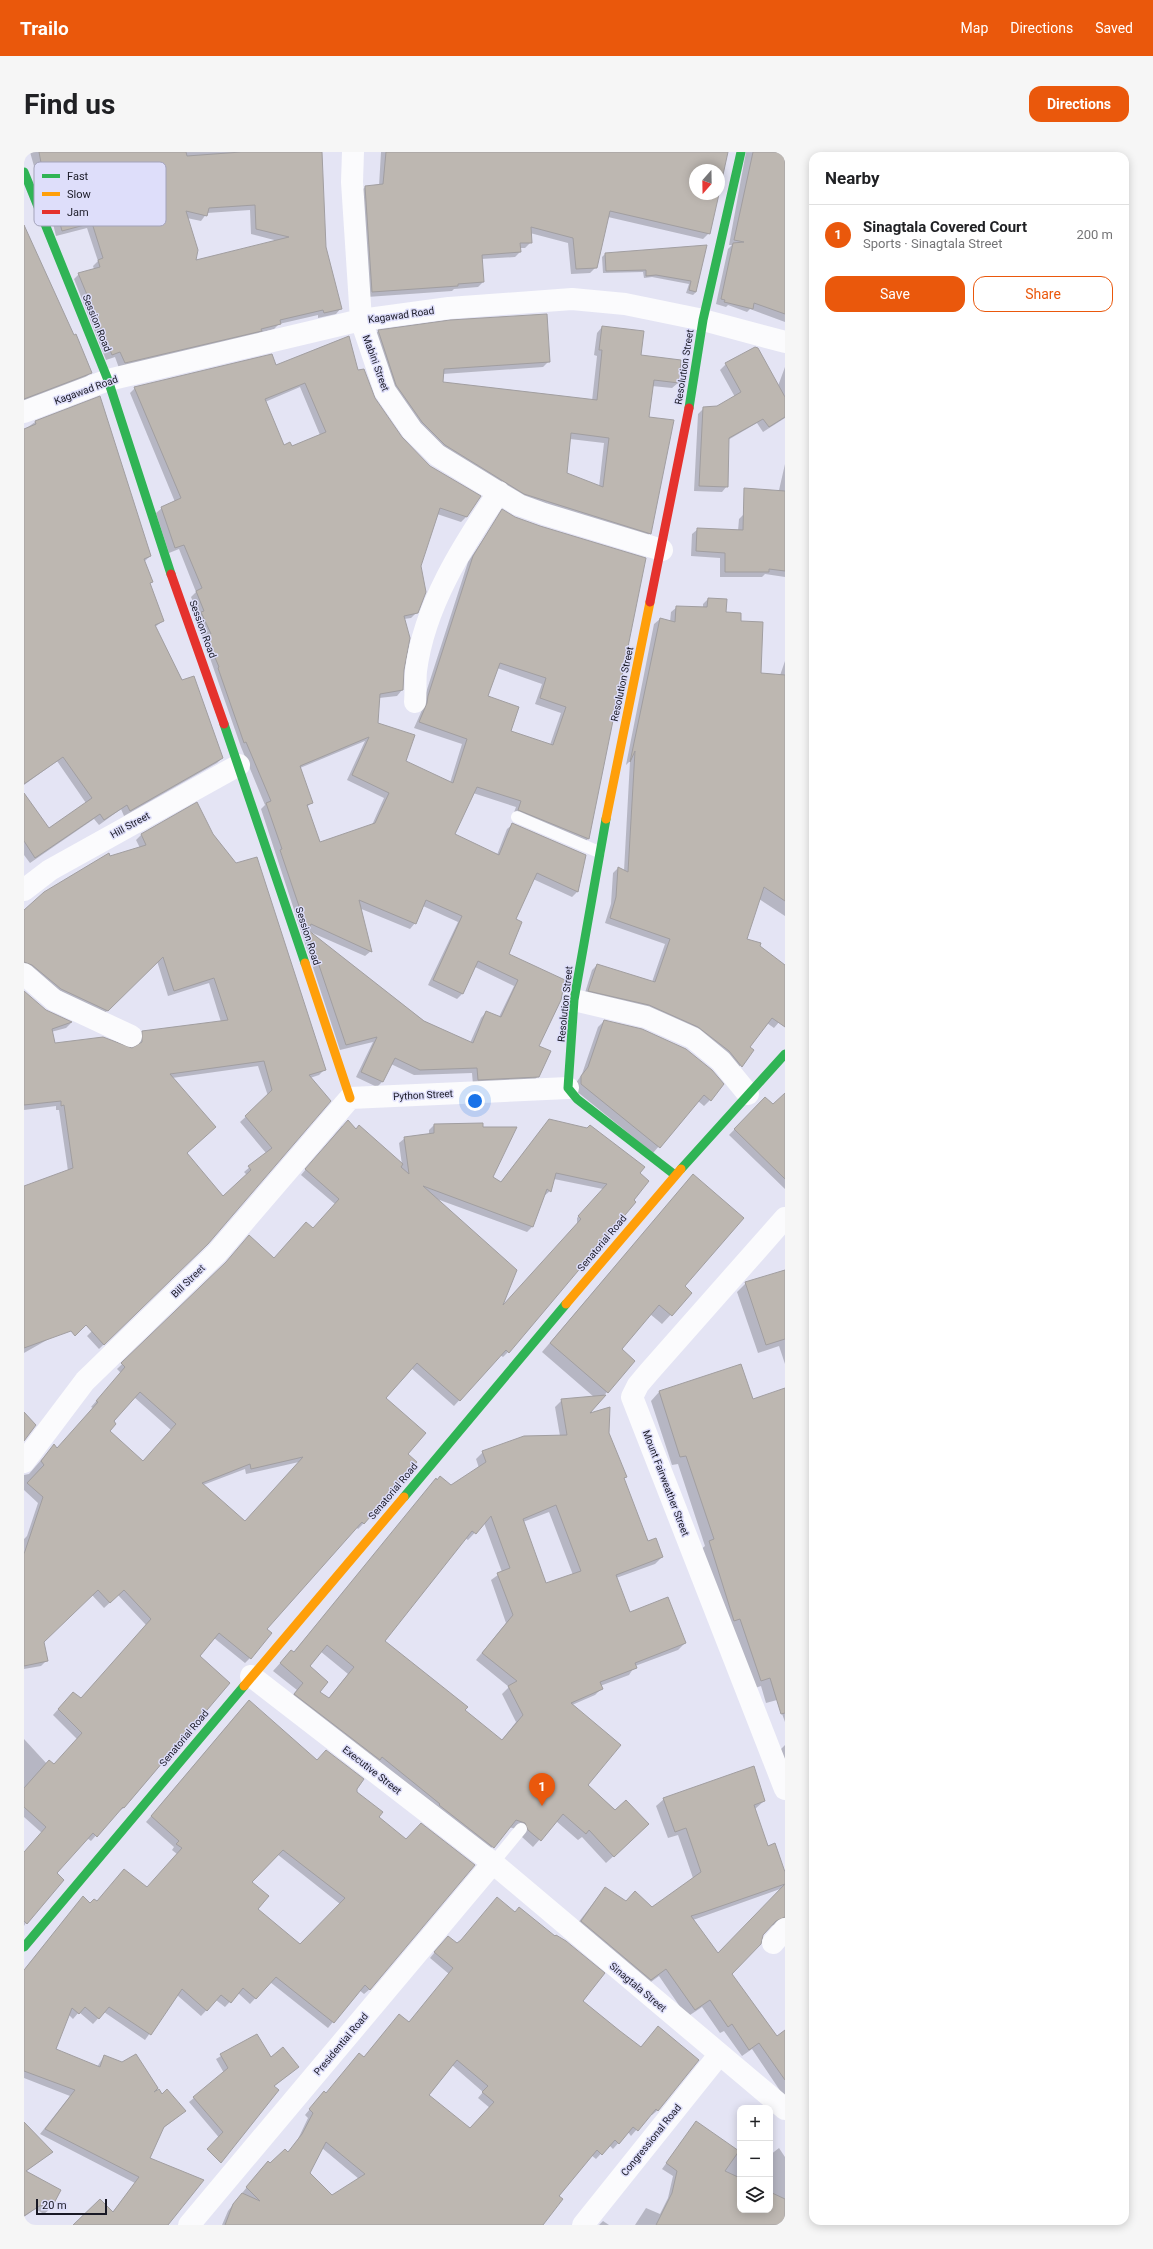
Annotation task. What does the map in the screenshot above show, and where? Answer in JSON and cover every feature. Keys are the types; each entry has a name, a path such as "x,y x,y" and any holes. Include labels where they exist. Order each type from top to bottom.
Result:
{"street":[{"name":"Mabini Street","path":"353,152 352,182 360,320 385,391 412,430 437,455 519,505 662,550"},
{"name":"Resolution Street","path":"568,1088 574,1000 599,852 686,430 703,320 741,152"},
{"name":"Session Road","path":"24,172 34,197"},
{"name":"Session Road","path":"46,226 108,380 158,538 239,765 350,1098"},
{"name":"Kagawad Road","path":"24,412 108,380 360,320 449,308 572,299 625,304 703,320 785,342"},
{"path":"415,702 416,672 424,635 441,592 474,530 499,492"},
{"name":"Hill Street","path":"24,890 50,870 239,765"},
{"path":"24,974 54,1000 130,1036"},
{"path":"574,1000 646,1017 693,1038 721,1061 748,1094"},
{"name":"Senatorial Road","path":"24,1947 675,1174 785,1054"},
{"path":"568,1088 577,1099 675,1174"},
{"name":"Python Street","path":"350,1098 568,1088"},
{"name":"Bill Street","path":"24,1462 85,1381 217,1253 350,1098"},
{"name":"Mount Fairweather Street","path":"785,1218 642,1381 632,1396 785,1789"},
{"name":"Executive Street","path":"251,1676 493,1864"},
{"name":"Sinagtala Street","path":"493,1864 785,2109"},
{"name":"Presidential Road","path":"189,2225 493,1864"},
{"name":"Congressional Road","path":"583,2225 720,2055"}],"lane":[{"path":"517,818 599,852"},
{"path":"493,1864 521,1829"}],"building":[{"path":"39,152 186,152 187,156 241,152 322,152 326,247 342,309 324,313 323,310 280,320 281,324 261,329 262,331 125,363 120,352 112,355 78,273 100,267 98,260 103,258 93,226 166,226 166,162 41,162","holes":["255,205 256,229 289,237 196,260 198,250 186,211 207,216 209,208"]},
{"path":"386,152 728,152 725,166 725,164 689,164 689,200 718,200 710,234 610,211 597,268 576,269 573,238 531,227 532,243 520,243 521,252 482,255 484,282 458,284 458,286 372,292 365,186 383,184"},
{"path":"753,152 785,152 785,314 754,303 753,309 724,302 725,300 721,299 733,243 744,242 734,240"},
{"path":"24,225 74,335 76,334 92,373 24,399"},
{"path":"61,226 81,226 62,231"},
{"path":"707,245 696,292 689,290 691,281 656,275 646,276 646,270 606,271 605,253"},
{"path":"547,314 550,362 444,369 443,382 597,400 602,350 599,350 602,326 644,331 641,355 681,360 679,383 654,380 649,417 674,420 651,534 524,494 445,445 422,422 396,385 378,330 450,320","holes":["571,433 609,438 603,487 567,473"]},
{"path":"349,336 358,370 364,369 375,398 402,437 430,466 481,496 467,517 440,508 421,566 426,592 418,613 404,616 410,638 404,670 403,690 380,694 378,723 415,735 406,761 453,783 467,739 419,722 427,703 473,556 502,509 515,517 540,526 646,558 589,839 518,810 521,801 477,787 455,834 499,855 512,823 586,855 578,892 537,873 516,919 522,922 509,954 565,980 561,1000 539,1046 551,1051 539,1077 478,1080 477,1068 420,1070 395,1058 383,1082 361,1072 377,1037 346,1045 280,850 282,849 266,803 271,801 246,742 244,743 218,668 219,667 206,636 211,634 201,612 204,611 196,591 202,588 184,545 175,548 161,507 181,498 134,387 272,354 276,365","holes":["305,383 326,432 292,446 290,442 284,445 265,399","500,663 546,678 540,698 566,707 553,745 511,731 519,707 488,696","369,737 352,775 389,793 375,823 320,842 307,805 313,803 300,766","359,900 416,924 426,900 462,916 433,980 463,994 478,961 518,980 501,1017 486,1011 473,1043 424,1021 308,930 311,924 372,952"]},
{"path":"755,347 758,348 785,397 785,417 769,427 763,419 729,438 728,487 699,486 703,407 717,406 741,392 725,363"},
{"path":"100,396 151,556 144,559 153,582 150,583 164,621 155,625 182,680 194,676 223,758 130,811 127,805 104,820 100,814 35,858 24,841 24,793 49,828 92,798 63,757 24,784 24,429 36,424 35,421"},
{"path":"744,488 785,491 785,571 769,569 769,572 725,572 725,553 696,551 697,528 743,530"},
{"path":"708,598 727,599 726,612 741,613 741,621 763,622 761,673 785,675 785,901 764,887 747,939 761,943 760,946 785,965 785,1027 772,1018 750,1047 754,1050 742,1067 729,1051 698,1027 649,1005 588,991 597,964 655,982 670,939 610,918 616,897 618,867 628,872 635,751 630,762 660,618 675,622 676,606 707,607"},
{"path":"197,802 213,834 236,863 257,857 326,1070 309,1075 331,1101 208,1244 104,1345 86,1325 75,1336 71,1331 24,1348 24,1186 73,1168 64,1105 61,1106 61,1101 24,1105 24,991 46,1010 72,1022 52,1029 55,1043 103,1037 132,1048 142,1042 142,1031 228,1020 214,978 174,991 163,957 108,1011 61,989 32,965 24,962 24,910 44,892 109,853 110,856 146,845 141,834","holes":["264,1061 272,1090 245,1116 272,1148 248,1166 251,1170 223,1196 187,1153 216,1127 170,1074"]},
{"path":"604,1020 642,1029 686,1049 712,1070 724,1084 711,1101 704,1095 660,1148 581,1084 581,1076 588,1067"},
{"path":"785,1093 785,1179 734,1129 765,1097 773,1104"},
{"path":"549,1119 587,1128 590,1125 645,1167 640,1173 649,1181 634,1200 636,1202 509,1353 506,1350 460,1401 417,1363 386,1398 426,1433 408,1454 417,1462 364,1524 362,1522 267,1629 272,1633 251,1659 219,1633 200,1656 230,1683 124,1808 123,1807 97,1837 93,1833 57,1873 64,1880 27,1924 24,1921 24,1852 46,1827 24,1807 24,1788 49,1760 54,1764 82,1733 58,1709 73,1692 81,1698 151,1619 124,1590 110,1603 98,1590 44,1642 48,1661 24,1666 24,1554 43,1497 27,1483 44,1465 41,1461 54,1444 57,1448 98,1402 96,1401 125,1367 121,1363 226,1262 249,1235 274,1258 306,1222 313,1228 339,1199 305,1169 348,1120 356,1129 359,1125 403,1164 401,1167 409,1174 404,1137 434,1133 434,1124 483,1123 483,1127 517,1127 493,1177 501,1182","holes":["556,1173 607,1184 578,1216 581,1219 503,1305 517,1270 423,1186 533,1227 547,1189 551,1192","140,1392 176,1424 143,1461 110,1431 116,1424 114,1421","303,1457 245,1521 202,1483 250,1464 251,1469"]},
{"path":"693,1174 744,1218 685,1286 692,1293 672,1316 659,1305 622,1349 635,1361 608,1393 550,1343"},
{"path":"785,1270 785,1339 766,1345 745,1282"},
{"path":"741,1364 753,1399 785,1388 785,1713 781,1714 770,1678 761,1681 740,1619 734,1621 709,1541 714,1539 686,1456 680,1457 659,1391"},
{"path":"606,1395 590,1413 610,1407 609,1433 627,1477 624,1478 648,1541 656,1538 663,1557 616,1575 630,1612 668,1597 686,1643 635,1663 637,1668 600,1682 603,1689 571,1703 621,1745 588,1785 615,1810 626,1800 649,1824 614,1857 589,1830 586,1834 563,1814 541,1841 528,1830 525,1823 516,1820 494,1848 439,1805 440,1804 382,1757 380,1760 294,1694 303,1683 280,1663 291,1650 294,1652 436,1478 437,1480 440,1476 451,1485 486,1462 482,1451 524,1436 567,1435 561,1399","holes":["556,1505 581,1571 546,1583 523,1519","491,1516 510,1568 497,1573 513,1615 482,1653 517,1681 508,1686 523,1715 502,1740 465,1710 468,1707 385,1641 472,1531 476,1534","327,1645 354,1667 329,1698 320,1692 328,1682 310,1666"]},
{"path":"24,1412 36,1425 24,1441"},
{"path":"249,1700 317,1760 326,1750 364,1779 357,1789 357,1792 383,1812 379,1817 406,1839 421,1823 475,1865 370,1990 365,1985 334,2023 276,1977 256,1999 243,1988 231,2003 221,1995 207,2011 182,1989 151,2035 109,2007 99,2019 85,2007 79,2014 72,2008 56,2049 100,2067 104,2055 122,2062 136,2054 158,2088 154,2092 159,2089 162,2094 167,2089 186,2111 164,2127 150,2158 204,2180 168,2225 73,2225 100,2199 113,2212 139,2177 45,2129 75,2090 24,2071 24,1970 83,1896 90,1903 94,1899 97,1901 124,1869 147,1887 182,1848 176,1844 179,1841 151,1816","holes":["283,1850 345,1898 300,1944 258,1909 269,1896 252,1882"]},
{"path":"754,1766 765,1801 754,1805 768,1846 775,1843 785,1872 785,1884 785,1917 776,1921 763,1935 761,1944 732,1974 777,2036 785,2030 785,2080 759,2043 749,2050 732,2024 728,2027 710,2000 695,2010 666,1969 651,1980 581,1921 605,1887 626,1901 635,1891 652,1907 701,1872 686,1828 675,1832 663,1798","holes":["785,1884 718,1953 691,1916"]},
{"path":"497,1897 515,1912 519,1907 555,1936 556,1935 566,1941 605,1973 583,2001 641,2047 658,2026 699,2060 658,2111 656,2109 638,2131 633,2127 619,2144 615,2140 602,2155 597,2150 559,2196 563,2199 543,2225 225,2225 233,2204 242,2193 260,2201 246,2187 268,2161 270,2163 285,2149 288,2152 302,2134 313,2113 309,2109 324,2091 326,2093 359,2053 364,2057 399,2014 409,2022 453,1968 434,1952 448,1936 457,1943","holes":["457,2060 488,2086 482,2092 494,2102 470,2128 429,2095","326,2142 365,2174 332,2195 310,2173"]},
{"path":"257,2034 271,2057 283,2047 299,2067 274,2086 279,2090 221,2163 207,2149 223,2132 193,2097 228,2068 220,2054"},
{"path":"696,2121 737,2150 737,2154 725,2171 737,2177 737,2213 773,2213 773,2193 785,2199 785,2220 779,2225 656,2225 672,2193 677,2171 666,2163"},
{"path":"24,2122 53,2152 26,2171 61,2190 51,2209 41,2205 24,2216"}],"traffic: fast":[{"path":"689,408 703,320 741,152"},
{"path":"24,172 34,197"},
{"path":"46,226 108,380 171,574"},
{"path":"224,724 305,963"},
{"path":"606,819 574,1000 568,1088 577,1099 675,1175"},
{"path":"681,1169 785,1054"},
{"path":"404,1497 566,1304"},
{"path":"24,1947 244,1686"}],"traffic: slow":[{"path":"606,819 650,602"},
{"path":"305,963 350,1098"},
{"path":"566,1304 681,1169"},
{"path":"244,1686 404,1497"}],"traffic: jam":[{"path":"650,602 689,408"},
{"path":"171,574 224,724"}],"place":[{"name":"Sinagtala Covered Court","path":"542,1806"}]}
